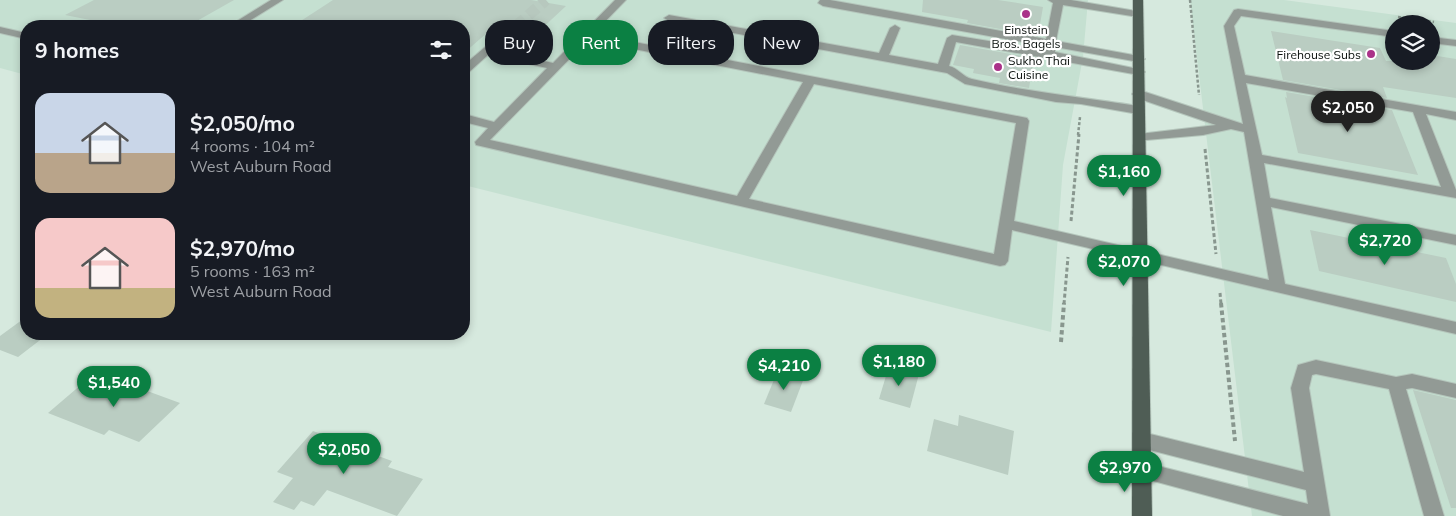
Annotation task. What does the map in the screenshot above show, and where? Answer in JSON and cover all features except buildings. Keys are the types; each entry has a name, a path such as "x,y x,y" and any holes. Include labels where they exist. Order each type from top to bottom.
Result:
{"main road":[{"path":"1138,0 1142,516"}],"lane":[{"path":"244,20 278,0"},
{"path":"602,20 621,0"},
{"path":"825,0 823,3 1049,48 1139,72"},
{"path":"1049,48 1053,1 1138,14"},
{"path":"1278,288 1256,158 1229,26 1238,12 1385,33"},
{"path":"669,18 951,70 965,81 1056,98 1081,100 1138,110"},
{"path":"882,57 895,28"},
{"path":"0,30 20,35"},
{"path":"942,69 952,38 1139,58"},
{"path":"1440,41 1456,43"},
{"path":"563,60 481,142 1000,261 1023,121 638,46"},
{"path":"470,66 485,52"},
{"path":"547,65 556,67"},
{"path":"1240,78 1456,116"},
{"path":"741,201 810,80"},
{"path":"1138,94 1229,126 1250,129"},
{"path":"1438,113 1448,105 1456,106"},
{"path":"1418,109 1453,194"},
{"path":"470,119 497,126"},
{"path":"1139,138 1203,131 1229,126"},
{"path":"1256,158 1453,194"},
{"path":"1263,201 1456,240"},
{"path":"1007,224 1456,328"},
{"path":"1142,470 1319,516 1311,450 1300,388 1304,370 1316,367 1396,384 1412,381 1456,391"},
{"path":"1396,384 1434,516"},
{"path":"1142,440 1314,483"}],"path":[{"path":"1061,342 1081,100"}],"shaded area":[{"path":"0,0 1088,0 1083,57 1063,165 1051,332 470,187 470,20 20,20 20,73 0,68"},
{"path":"1190,0 1284,0 1396,15 1385,15 1385,70 1440,70 1440,21 1456,23 1456,516 1252,516"}],"tunnel":[{"path":"523,20 546,0"}],"place":[{"name":"Einstein Bros. Bagels","path":"1026,14"},
{"name":"Firehouse Subs","path":"1371,54"},
{"name":"Sukho Thai Cuisine","path":"998,67"}]}
